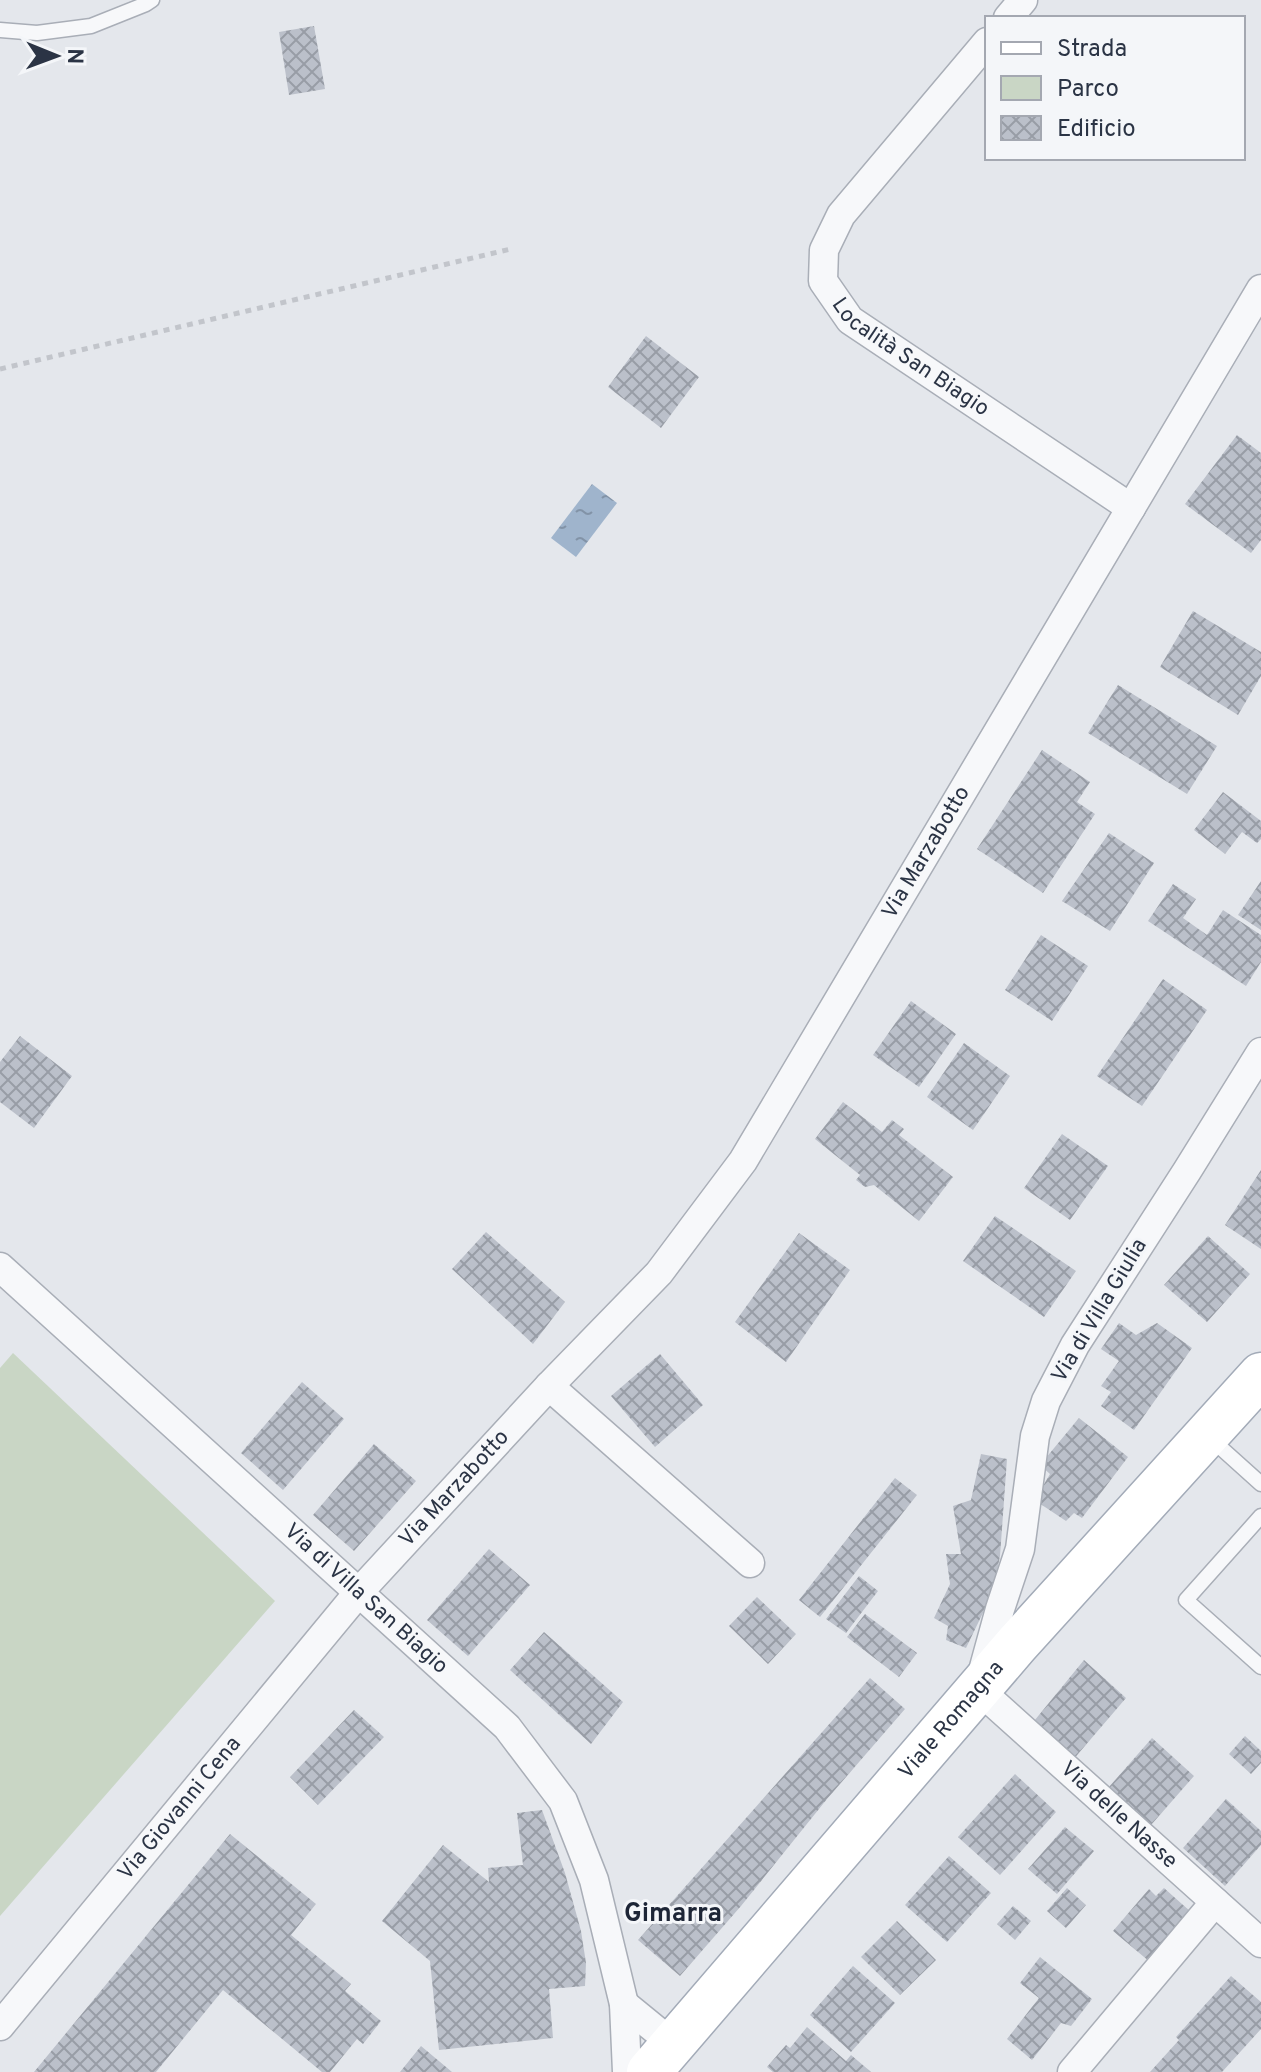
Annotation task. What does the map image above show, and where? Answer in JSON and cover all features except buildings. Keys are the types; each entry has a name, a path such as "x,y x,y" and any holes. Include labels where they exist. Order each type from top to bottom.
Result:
{"main road":[{"name":"Viale Romagna","path":"661,2058 1069,1585 1261,1375"}],"street":[{"path":"1010,16 1023,0"},
{"name":"Località San Biagio","path":"985,44 841,215 824,250 823,281 850,320 1131,508"},
{"name":"Via Marzabotto","path":"359,1592 549,1386 659,1273 743,1161 1261,289"},
{"name":"Via di Villa Giulia","path":"978,1689 1020,1549 1035,1436 1046,1401 1075,1345 1261,1052"},
{"name":"Via di Villa San Biagio","path":"0,1267 507,1727 563,1801 594,1880 624,2004 627,2072"},
{"path":"549,1386 750,1563"},
{"name":"Via Giovanni Cena","path":"0,2026 359,1592"},
{"name":"Via delle Nasse","path":"978,1689 1261,1943"},
{"path":"1072,2072 1215,1902"},
{"path":"624,2004 661,2058"}],"lane":[{"path":"0,30 37,33 91,26 152,0"},
{"path":"1207,1435 1261,1484"},
{"path":"1261,1516 1186,1600 1261,1667"}],"path":[{"path":"0,369 511,249"}],"green space":[{"path":"13,1353 275,1601 0,1916 0,1368"}],"water":[{"path":"592,484 617,503 576,557 551,538"}],"district":[{"name":"Gimarra","path":"673,1914"}]}
